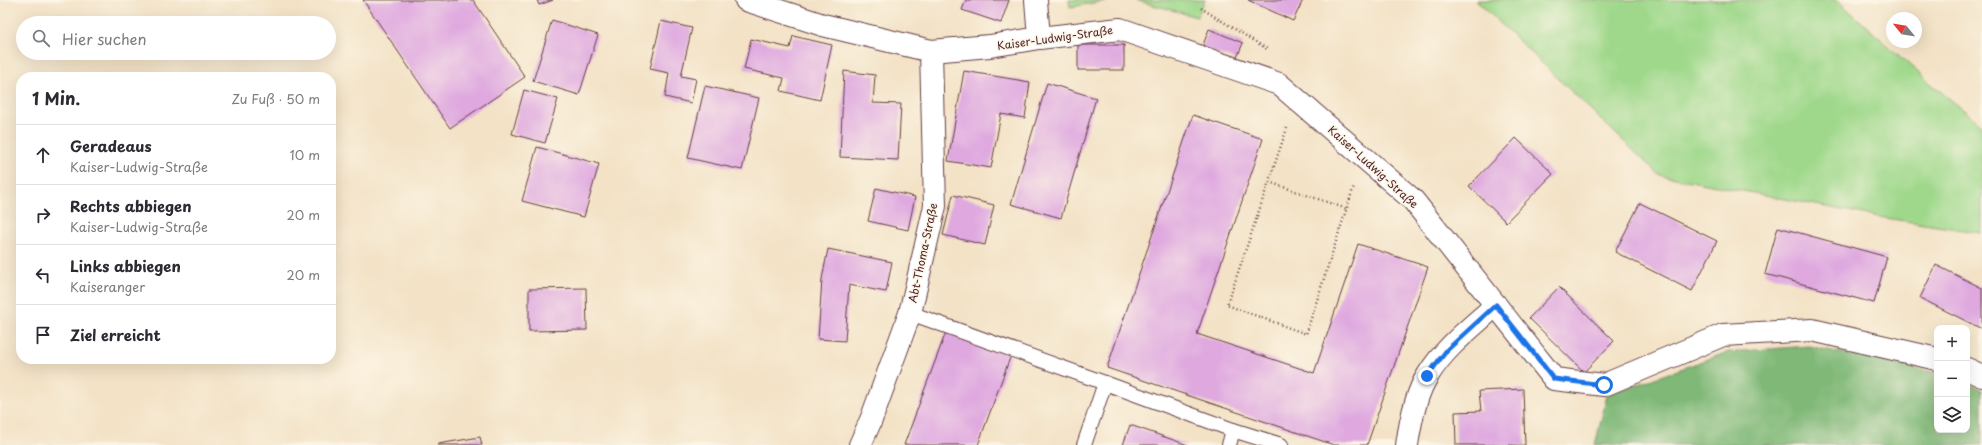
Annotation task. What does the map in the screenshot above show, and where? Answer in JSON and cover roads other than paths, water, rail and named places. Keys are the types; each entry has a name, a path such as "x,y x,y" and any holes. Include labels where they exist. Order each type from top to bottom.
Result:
{"street":[{"name":"Kaiser-Ludwig-Straße","path":"746,0 823,25 931,51 990,46 1039,38 1120,29 1279,84 1413,200 1554,379 1604,385 1724,335 1812,330 1934,359"},
{"path":"1036,0 1039,38"},
{"name":"Abt-Thoma-Straße","path":"860,445 871,420 910,313 934,206 931,51"},
{"path":"1407,445 1411,417 1427,376 1447,350 1496,305"},
{"path":"1970,370 1982,376"}],"lane":[{"path":"910,313 1233,430 1281,445"},
{"path":"1084,445 1105,383"},
{"path":"1229,445 1233,430"}]}
